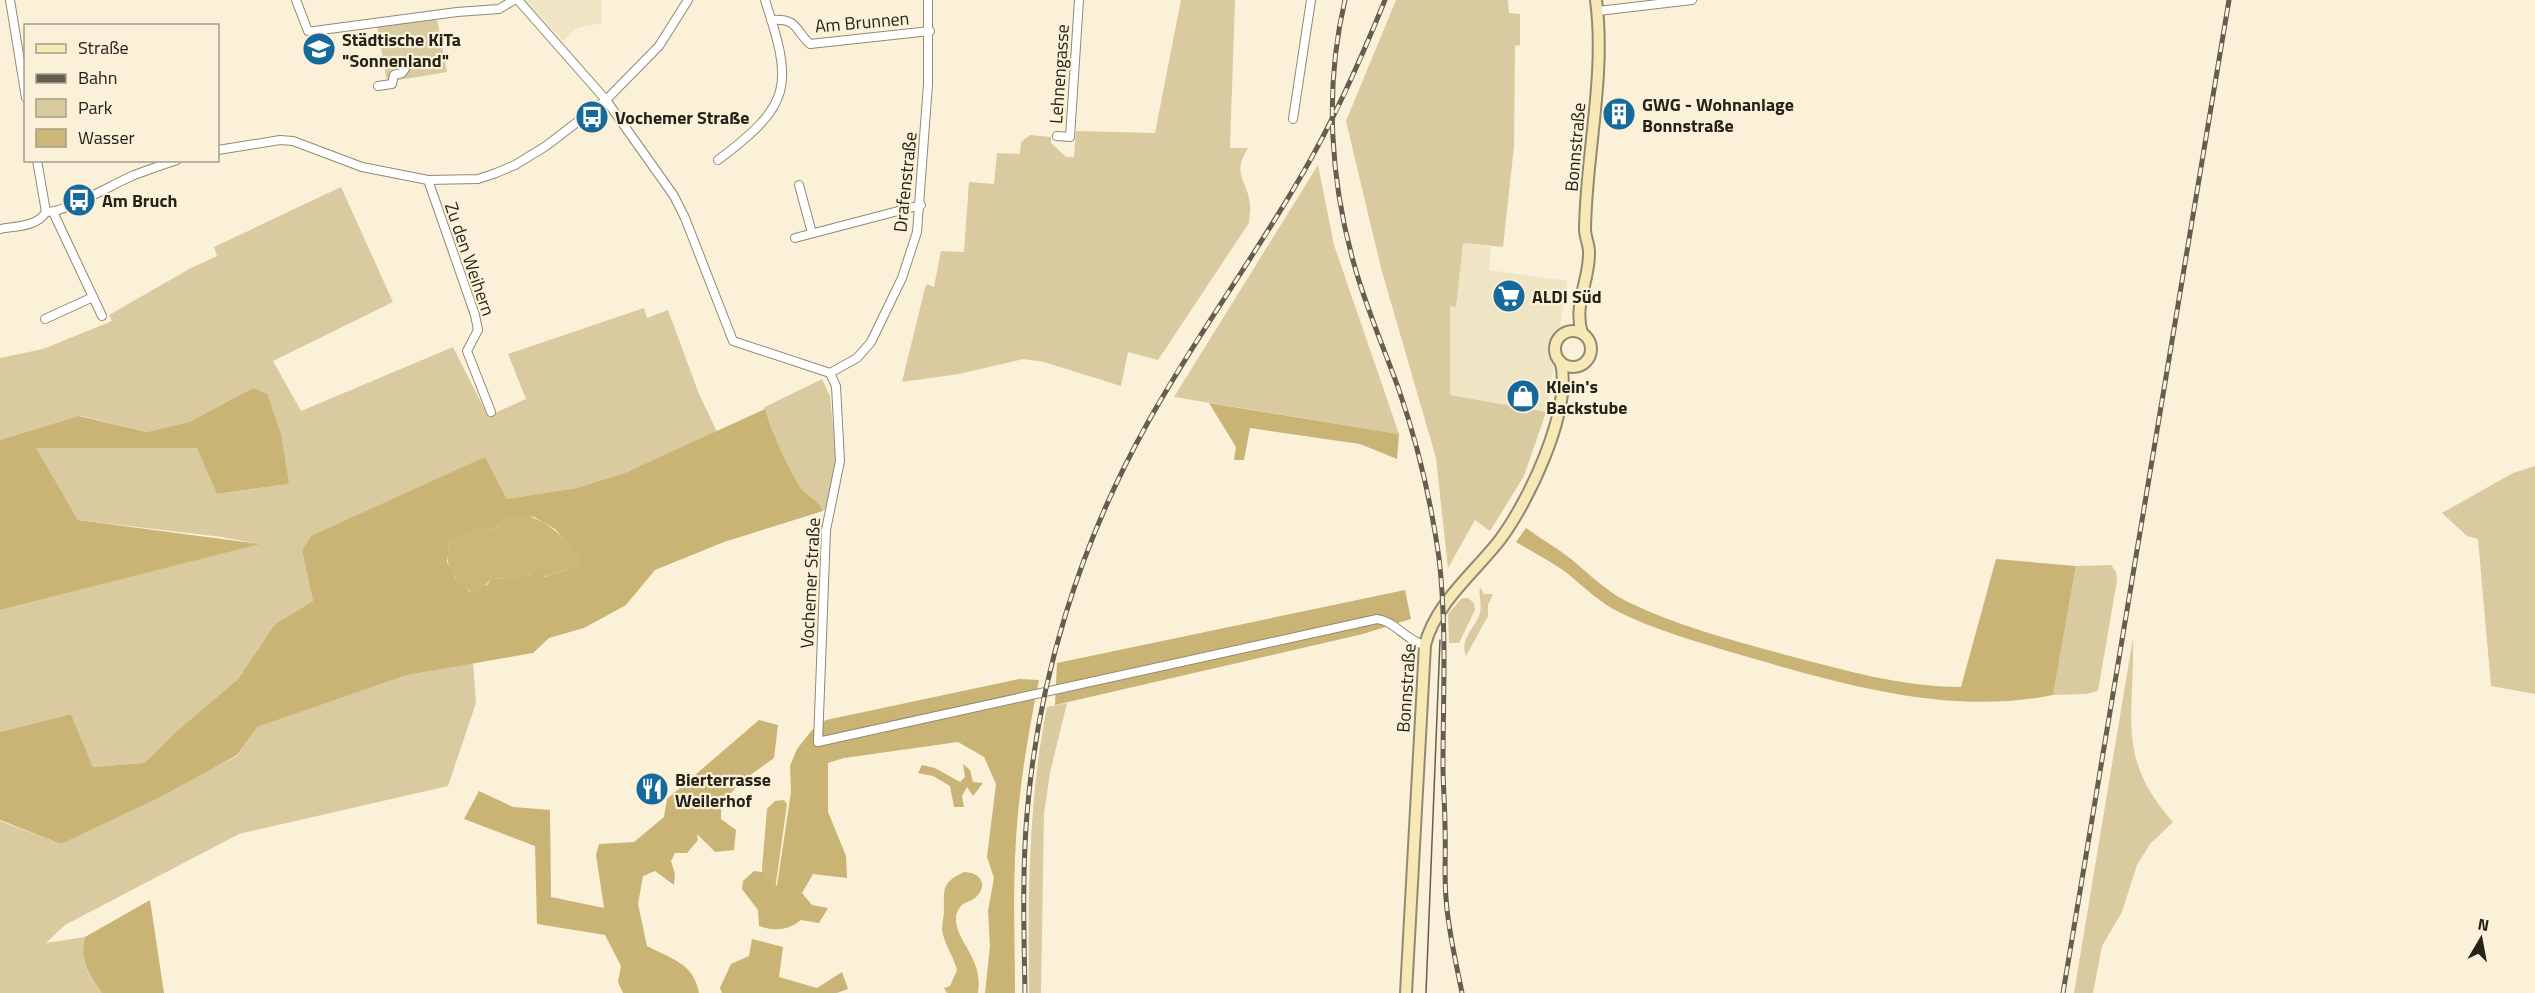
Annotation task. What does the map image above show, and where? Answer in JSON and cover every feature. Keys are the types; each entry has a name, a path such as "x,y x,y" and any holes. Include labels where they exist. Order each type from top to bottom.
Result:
{"main road":[{"name":"Bonnstraße","path":"1582,333 1580,296 1589,254 1585,233 1599,62 1597,6"},
{"name":"Bonnstraße","path":"1563,333 1580,296"},
{"path":"1573,330 1582,333 1590,342 1588,359 1579,366 1566,366 1557,358 1554,346 1563,333 1573,330"},
{"name":"Bonnstraße","path":"1406,993 1408,915 1425,645 1432,622 1500,539 1533,484 1551,435 1563,388 1561,363"},
{"name":"Bonnstraße","path":"1563,388 1579,366"}],"street":[{"path":"10,0 24,86"},
{"path":"296,0 308,31 457,12 499,9 516,0 606,100 674,196 685,218 733,341 830,373"},
{"path":"219,150 280,140 293,141 362,167 428,180 478,179 515,165 546,147 606,100 659,46 688,0"},
{"path":"718,160 758,127 769,114 780,93 783,81 782,55 765,0"},
{"name":"Drafenstraße","path":"830,373 856,358 871,342 911,254 917,232 921,206 930,31 928,0"},
{"name":"Lehnengasse","path":"1057,136 1070,137 1079,0"},
{"path":"1293,119 1311,0"},
{"path":"1597,6 1692,0"},
{"name":"Am Brunnen","path":"771,20 781,20 799,28 810,44 930,31"},
{"path":"378,86 392,84 394,75 402,73 407,66"},
{"path":"37,162 49,212 102,316"},
{"path":"0,228 35,222 49,212 136,174 171,162"},
{"name":"Zu den Weihern","path":"428,180 475,315 478,330 467,351 491,412"},
{"path":"799,185 812,233"},
{"path":"795,238 921,206"},
{"path":"45,319 93,297"},
{"name":"Vochemer Straße","path":"830,373 836,386 840,461 826,530 818,742 1377,619 1384,620 1408,638 1425,645"}],"shaded area":[{"path":"526,0 601,0 602,23 577,28 563,41"},
{"path":"1463,243 1491,247 1489,270 1567,281 1548,404 1544,412 1450,395 1450,306 1456,306"},
{"path":"253,388 267,394 281,434 289,484 217,494 197,448 36,448 78,520 260,544 0,610 0,440 79,416 147,432 189,422"},
{"path":"1209,403 1399,434 1397,459 1360,444 1250,428 1244,460 1234,460 1236,447"},
{"path":"765,409 776,439 800,487 818,503 823,511 724,542 655,570 626,605 584,628 549,638 533,653 407,675 257,727 237,755 162,796 61,844 0,820 0,732 71,714 93,767 144,763 177,731 238,679 275,624 313,601 302,551 311,536 485,457 507,499 577,488 627,472","holes":["509,516 534,517 555,529 574,551 569,569 544,577 536,569 526,576 510,579 492,578 487,585 470,592 455,578 447,562 450,541 471,531 494,530"]},
{"path":"1526,528 1566,555 1618,597 1664,618 1725,638 1873,677 1939,686 1961,687 1996,559 2076,566 2053,695 1974,702 1896,694 1817,676 1692,640 1644,623 1606,605 1563,570 1516,542"},
{"path":"1405,590 1411,619 1363,634 1055,705 1057,663"},
{"path":"1019,679 1039,680 1023,769 1016,837 1015,993 985,993 990,946 988,911 994,878 987,857 996,784 984,757 958,742 844,758 828,763 828,812 846,856 847,878 813,874 802,893 812,905 828,908 819,923 801,920 781,929 759,926 758,910 742,889 743,881 754,871 770,873 777,886 791,792 790,766 797,749 812,730 826,720"},
{"path":"759,720 778,725 774,758 739,783 721,806 721,819 736,830 734,850 715,852 697,834 698,840 687,853 675,853 671,861 675,874 674,885 655,871 643,876 638,904 647,946 687,968 699,993 623,993 618,982 621,966 605,935 537,924 535,846 464,819 479,791 513,807 550,810 551,897 604,908 596,855 599,844 634,842 664,817 667,799"},
{"path":"963,764 970,770 973,782 983,783 973,796 967,787 962,796 964,807 954,807 950,786 933,776 918,773 922,765 935,768 960,782 965,777"},
{"path":"150,900 164,993 102,993 86,967 83,953 85,937"},
{"path":"752,939 783,947 779,977 817,988 842,972 848,989 837,993 722,993 720,988 731,964 749,956"}],"green space":[{"path":"1181,0 1235,0 1230,148 1248,148 1240,171 1250,211 1249,223 1158,360 1128,352 1121,386 1044,362 1023,359 959,374 902,382 925,288 927,284 934,287 941,251 964,252 969,182 994,184 997,153 1020,154 1021,142 1030,135 1051,137 1051,143 1066,157 1074,157 1076,131 1155,133"},
{"path":"1396,0 1508,0 1509,13 1520,14 1520,45 1515,46 1514,146 1503,247 1463,243 1456,307 1450,306 1450,395 1546,412 1524,476 1490,531 1475,520 1448,568 1436,458 1381,268 1346,121"},
{"path":"437,19 447,72 387,82 377,26"},
{"path":"1318,165 1334,245 1399,434 1174,397"},
{"path":"341,187 393,302 273,361 301,411 453,347 488,416 526,399 508,354 644,308 647,318 668,310 699,394 717,432 627,472 577,488 507,499 485,457 302,551 313,601 275,624 238,679 177,731 144,763 93,767 71,714 0,732 0,610 258,544 222,537 78,520 35,448 197,448 218,494 289,484 253,388 189,422 147,432 82,416 0,440 0,358 43,349 112,321 109,315 191,268 217,256 214,247"},
{"path":"822,379 830,396 836,460 826,508 823,511 818,503 800,487 763,408"},
{"path":"2535,466 2535,694 2491,686 2478,539 2467,536 2442,513 2513,473"},
{"path":"2111,565 2116,572 2117,580 2098,691 2086,694 2053,695 2076,566"},
{"path":"1480,587 1484,594 1493,594 1488,605 1488,616 1466,656 1466,640 1480,612"},
{"path":"1462,598 1468,598 1474,603 1475,610 1459,643 1449,643 1448,614"},
{"path":"2133,638 2131,714 2135,756 2155,799 2173,822 2150,844 2137,865 2122,912 2102,946 2093,993 2074,993"},
{"path":"473,663 476,703 448,786 239,834 65,925 46,943 85,937 84,961 92,980 102,993 0,993 0,821 61,844 237,756 256,727 407,675"},
{"path":"1067,703 1050,773 1044,814 1041,993 1029,993 1030,850 1036,778 1047,707"}],"water":[{"path":"519,515 538,520 554,530 581,559 579,566 543,577 536,570 519,580 492,578 477,595 472,593 458,581 451,571 448,558 450,541 470,530 494,530 509,516"},
{"path":"784,800 787,804 776,883 763,877 762,869 767,809 775,801"},
{"path":"964,872 975,874 982,884 979,893 962,905 956,917 959,934 977,970 978,993 947,993 944,988 950,986 957,970 942,929 945,891 952,879"}],"tram line":[{"path":"1426,993 1440,640"}],"railway":[{"path":"1345,0 1338,34 1332,102 1340,204 1356,271 1412,431 1436,537 1444,636 1445,889 1450,934 1462,993"},
{"path":"1025,993 1024,859 1033,763 1052,662 1082,564 1123,470 1147,424 1185,360 1266,235 1316,150 1348,87 1385,0"},
{"path":"2063,993 2229,0"}],"place":[{"name":"Städtische KiTa \"Sonnenland\"","path":"319,49"},
{"name":"GWG - Wohnanlage Bonnstraße","path":"1619,114"},
{"name":"Vochemer Straße","path":"592,117"},
{"name":"Am Bruch","path":"79,200"},
{"name":"ALDI Süd","path":"1509,296"},
{"name":"Klein's Backstube","path":"1523,396"},
{"name":"Bierterrasse Weilerhof","path":"652,789"}]}
